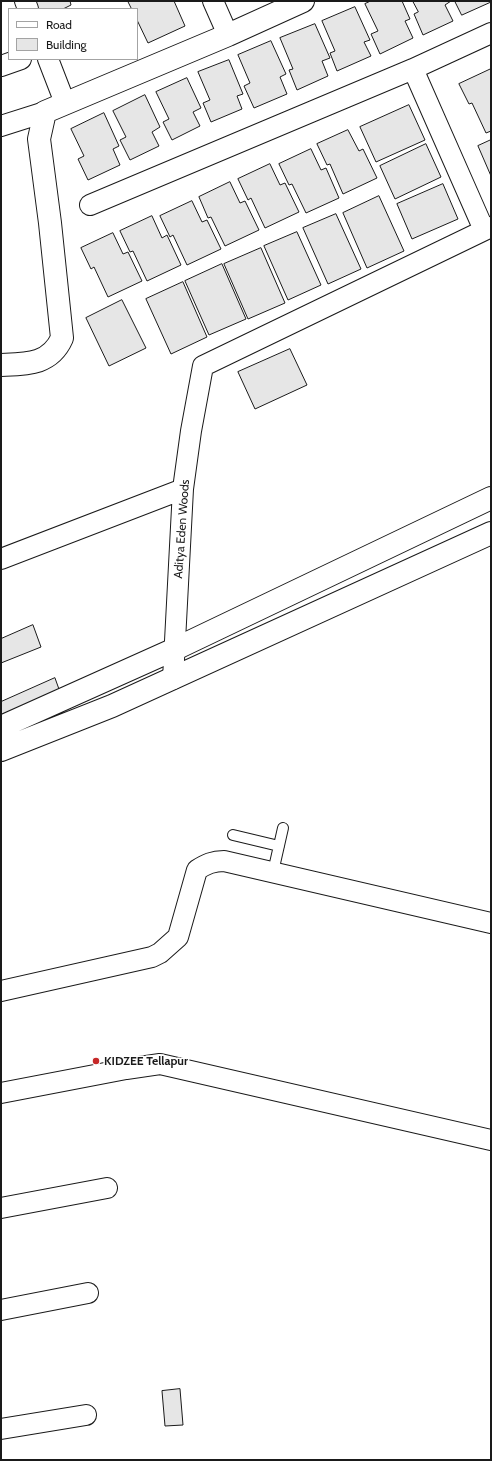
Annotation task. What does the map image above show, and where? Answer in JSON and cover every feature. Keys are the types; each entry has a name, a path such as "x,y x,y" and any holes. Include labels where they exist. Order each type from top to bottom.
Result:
{"street":[{"path":"213,1 228,35"},
{"path":"1,126 45,112 228,35 303,1"},
{"path":"90,205 413,69 491,33"},
{"path":"1,66 18,60"},
{"path":"48,60 65,103"},
{"path":"413,69 488,229"},
{"path":"1,365 30,364 45,358 57,349 62,338 51,230 39,139 45,112"},
{"name":"Aditya Eden Woods","path":"173,679 183,489 202,366 488,229"},
{"path":"1,558 183,489"},
{"path":"1,727 175,649 491,498"},
{"path":"1,750 112,706 173,679 491,533"},
{"path":"1,991 152,957 160,953 178,937 197,870 206,864 216,861 224,861 273,872 491,923"},
{"path":"1,1093 160,1064 491,1140"},
{"path":"1,1208 107,1188"},
{"path":"1,1310 88,1293"},
{"path":"1,1429 86,1415"}],"lane":[{"path":"273,872 283,828"},
{"path":"233,835 279,846"}],"building":[{"path":"28,1 70,1 71,5 65,8 32,8"},
{"path":"128,1 174,1 185,26 148,43 138,22 138,8 132,8"},
{"path":"371,1 402,1 410,19 405,21 413,38 380,54 371,34 378,31 365,4"},
{"path":"413,1 451,1 445,5 453,21 423,35 414,14 418,12"},
{"path":"455,1 490,1 491,2 462,15"},
{"path":"355,7 370,40 364,42 371,56 337,71 330,53 335,51 322,21"},
{"path":"315,24 330,58 322,61 328,76 297,90 289,70 293,69 280,38"},
{"path":"271,41 286,74 280,77 287,94 254,108 244,86 250,83 238,55"},
{"path":"229,60 243,94 237,96 242,109 211,122 203,103 210,100 198,72"},
{"path":"491,69 491,131 486,133 472,103 469,104 459,84"},
{"path":"187,78 201,108 193,112 200,126 172,140 163,122 169,119 156,92"},
{"path":"145,95 160,127 152,132 159,146 130,160 120,140 126,137 113,111"},
{"path":"409,105 425,140 376,162 360,127"},
{"path":"104,113 119,146 113,149 120,165 88,180 78,159 84,156 71,129"},
{"path":"348,130 359,151 363,149 377,178 343,194 330,164 327,165 317,144"},
{"path":"491,140 491,176 478,146"},
{"path":"426,144 441,177 395,199 380,166"},
{"path":"311,149 321,170 326,168 339,198 306,213 292,184 289,185 279,164"},
{"path":"270,164 280,185 285,183 299,212 265,228 251,198 248,200 238,179"},
{"path":"230,182 240,203 245,201 259,230 225,246 211,217 208,218 199,197"},
{"path":"443,184 458,219 412,239 397,204"},
{"path":"379,196 404,251 367,268 343,213"},
{"path":"192,201 202,222 207,220 221,249 187,265 173,235 170,237 160,216"},
{"path":"336,214 361,269 328,284 303,228"},
{"path":"152,216 162,238 167,235 181,265 147,281 133,251 130,252 120,231"},
{"path":"297,232 321,285 288,300 264,246"},
{"path":"113,233 123,254 128,252 142,281 108,297 94,267 91,269 81,248"},
{"path":"261,248 285,303 248,319 224,264"},
{"path":"222,264 246,319 209,335 185,281"},
{"path":"183,282 207,337 171,354 146,299"},
{"path":"122,300 146,348 109,366 86,318"},
{"path":"290,349 307,385 255,409 238,372"},
{"path":"33,625 41,647 1,663 1,639"},
{"path":"55,678 60,692 1,718 1,702"},
{"path":"180,1389 183,1425 165,1426 162,1391"}],"place":[{"name":"KIDZEE Tellapur","path":"96,1061"}]}
